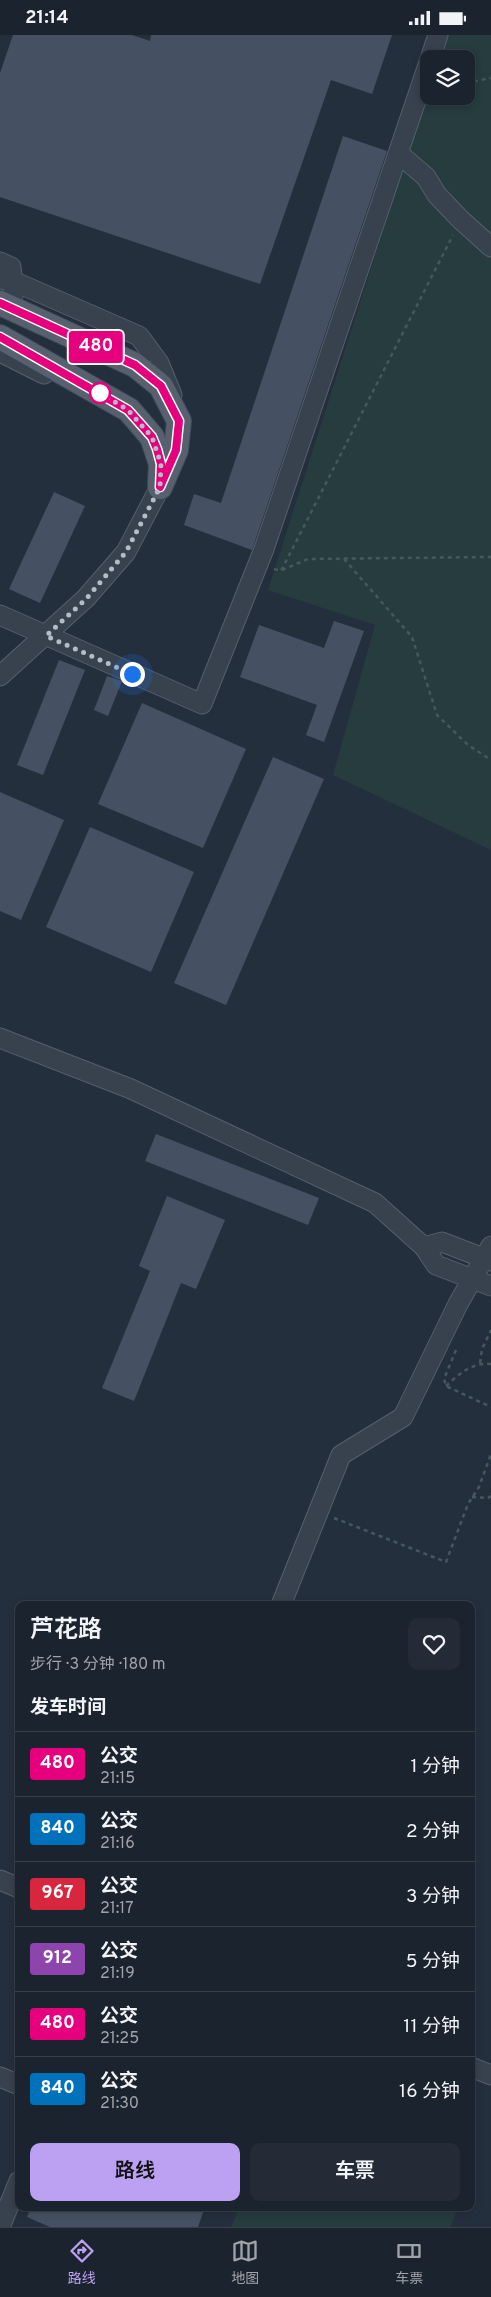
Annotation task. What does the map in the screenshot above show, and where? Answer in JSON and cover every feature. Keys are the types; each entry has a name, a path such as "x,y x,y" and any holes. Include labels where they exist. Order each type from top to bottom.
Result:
{"main road":[{"path":"7,306 135,365 161,386 179,421 176,450 160,487"},
{"path":"0,337 128,410 152,437 157,449 161,464 160,487"}],"street":[{"path":"433,50 438,35"},
{"path":"0,615 202,704 257,565 420,87"},
{"path":"398,153 426,177 437,195 461,221 491,247"},
{"path":"0,261 11,267 6,280 7,306"},
{"path":"6,280 140,337 159,363 171,390 179,421"},
{"path":"0,353 94,398 128,410"},
{"path":"0,676 86,599 126,552 160,487"},
{"path":"0,1038 131,1089 375,1203 424,1247 436,1265 491,1286"},
{"path":"283,1601 341,1455 403,1417 458,1305 489,1255 442,1241 424,1247"},
{"path":"0,1881 15,1887"},
{"path":"475,2069 491,2075"},
{"path":"0,2077 15,2083"},
{"path":"0,2227 15,2191"}],"path":[{"path":"475,81 491,78"},
{"path":"281,571 461,221"},
{"path":"257,565 281,571 308,559 491,557"},
{"path":"344,559 412,637 437,715 468,745 491,759"},
{"path":"480,1363 482,1349 491,1330"},
{"path":"459,1343 444,1379 446,1386 491,1407"},
{"path":"446,1386 461,1373 480,1363 491,1364"},
{"path":"318,1512 446,1561 468,1504 479,1487 491,1454"},
{"path":"472,1497 491,1496"}],"green space":[{"path":"445,35 491,35 491,850 333,775 375,625 268,590 423,105 475,105 475,50 441,50"},
{"path":"237,2211 457,2211 450,2227 231,2227"}],"building":[{"path":"13,35 132,35 150,41 151,35 392,35 372,94 331,80 260,284 0,197 0,73"},
{"path":"343,136 387,151 252,550 184,525 194,494 221,503"},
{"path":"54,492 85,506 40,603 9,589"},
{"path":"334,621 364,631 324,742 306,735 317,705 240,677 259,625 324,648"},
{"path":"59,660 85,670 43,775 17,765"},
{"path":"107,676 122,681 108,716 94,710"},
{"path":"142,703 246,749 203,848 98,804"},
{"path":"273,757 324,779 226,1005 174,983"},
{"path":"0,792 64,820 21,920 0,911"},
{"path":"90,827 194,872 151,972 46,927"},
{"path":"156,1134 319,1198 308,1225 145,1161"},
{"path":"167,1196 225,1220 196,1289 181,1283 134,1401 102,1388 150,1271 139,1266"},
{"path":"29,2211 204,2211 198,2227 50,2227 27,2217"}],"bus line":[{"name":"480","path":"0,303 135,365 161,386 179,421 176,450 160,487 161,464 157,449 152,437 128,410 0,337"}],"route":[{"path":"100,393 128,410 152,437 161,464 160,487 126,552 86,599 46,636 132,674"}]}
